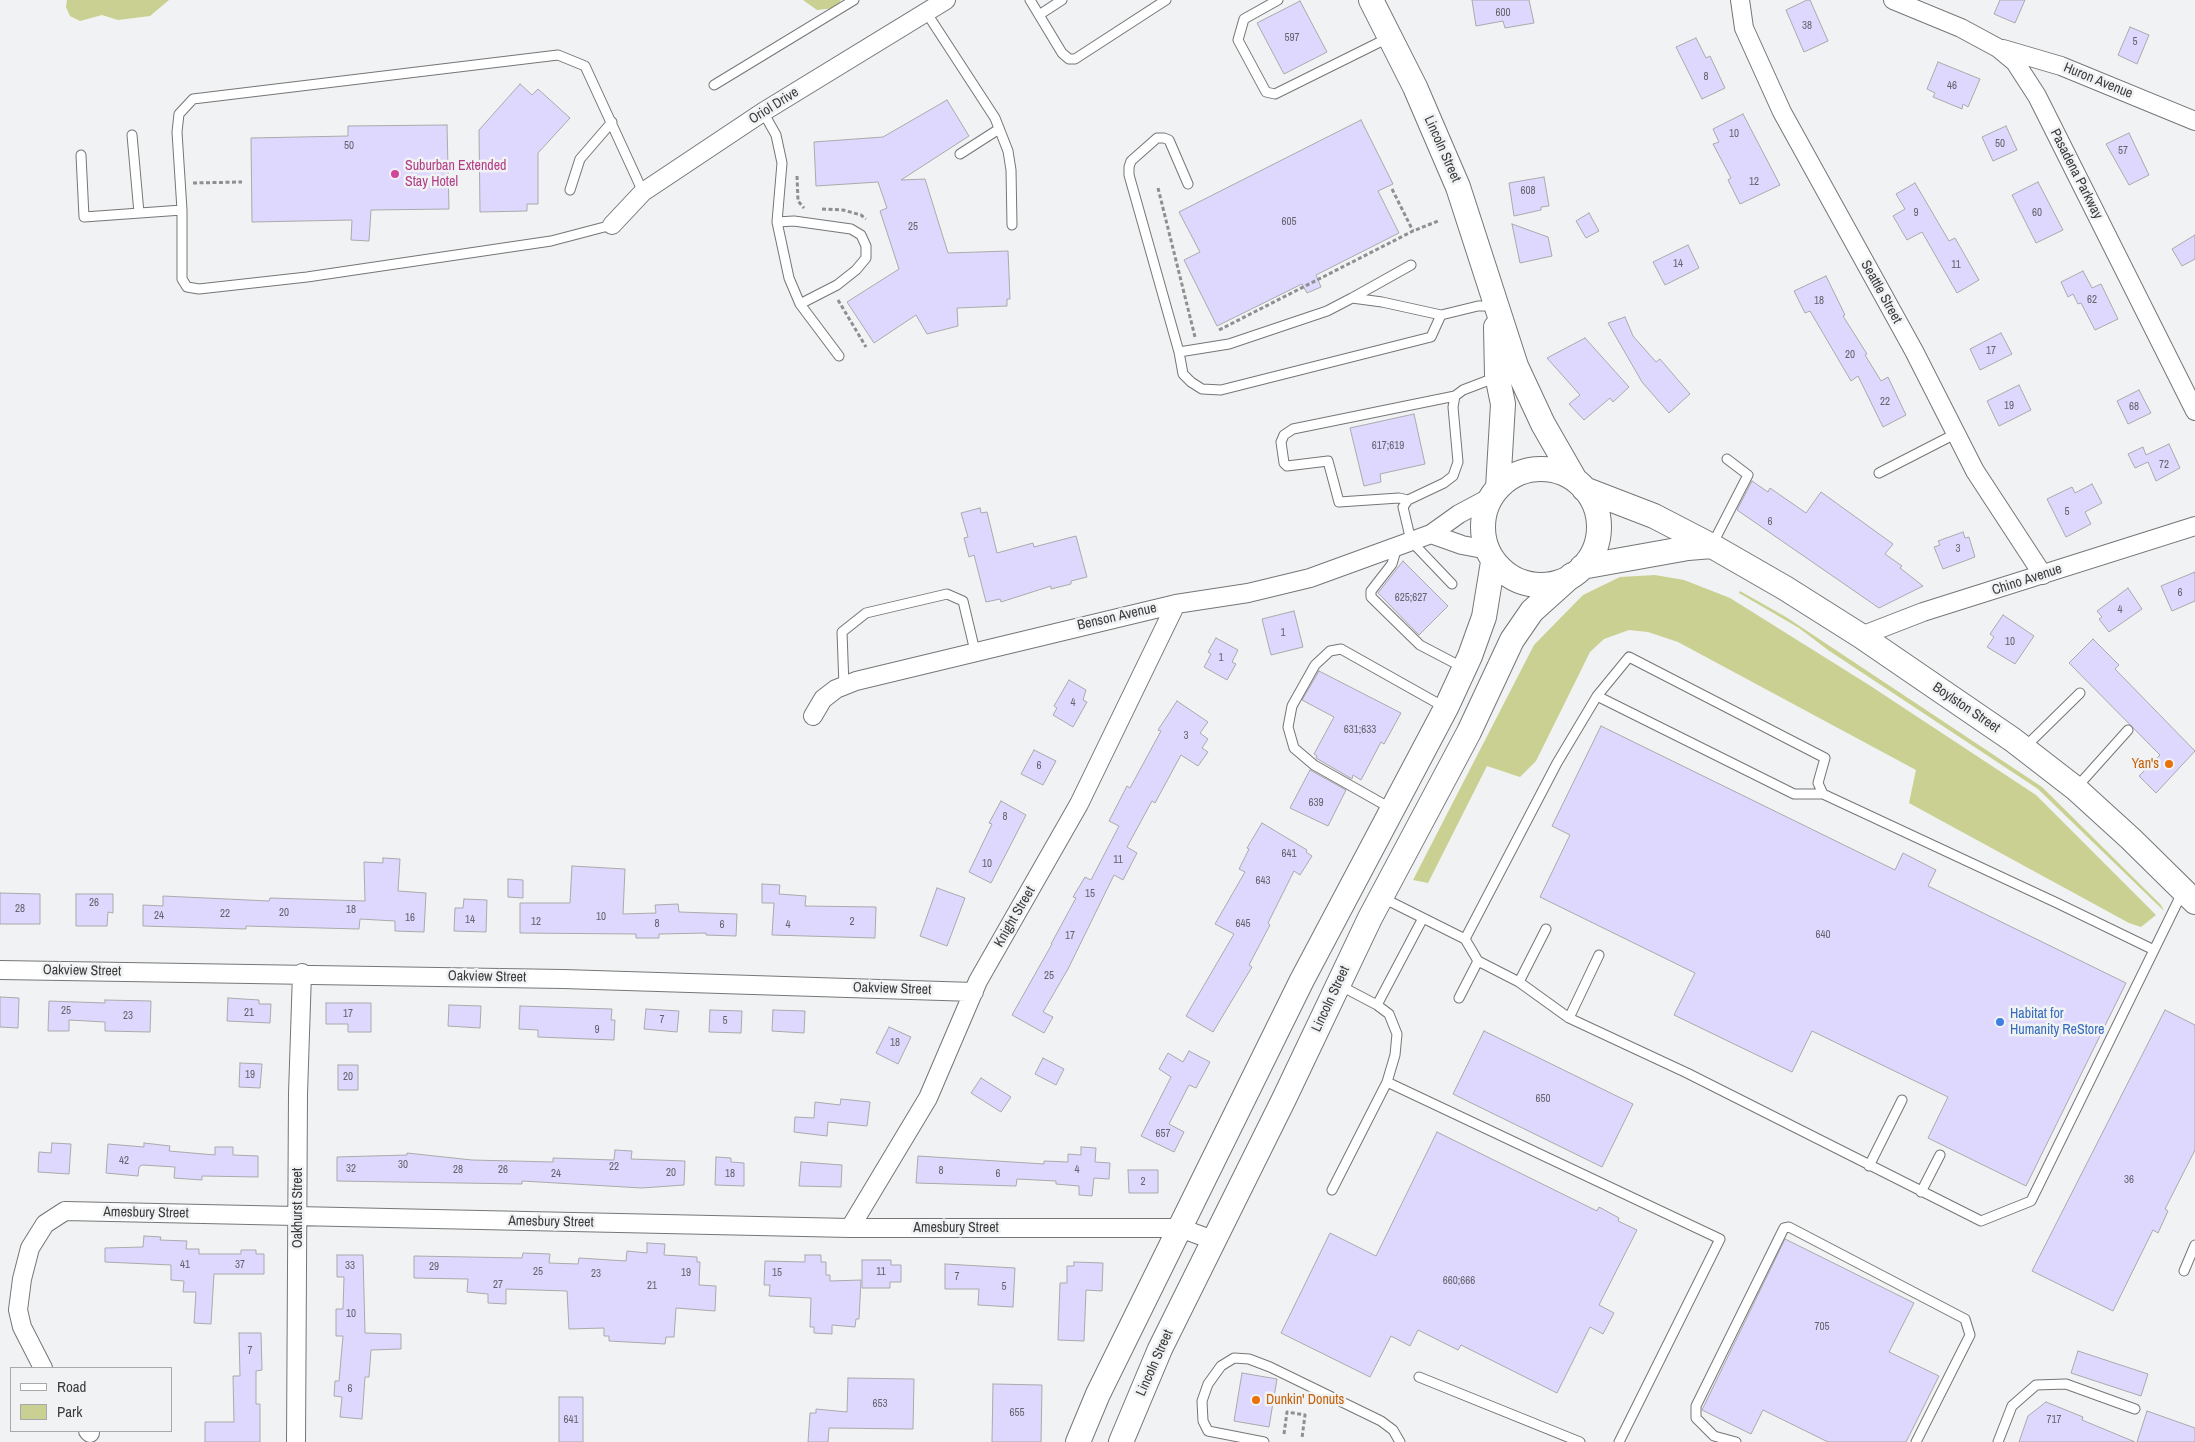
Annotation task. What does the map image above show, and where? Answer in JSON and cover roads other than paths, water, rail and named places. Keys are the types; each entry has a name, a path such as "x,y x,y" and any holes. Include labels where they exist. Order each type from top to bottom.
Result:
{"main road":[{"name":"Lincoln Street","path":"1371,0 1414,87 1458,187 1516,366 1543,424 1579,484"},
{"name":"Lincoln Street","path":"1493,493 1503,404 1497,377 1495,306"},
{"path":"1545,470 1579,484 1596,511 1599,523 1595,549 1577,571 1559,583 1533,585 1509,576 1491,556 1485,538 1485,517 1493,493 1514,476 1530,471 1545,470"},
{"name":"Boylston Street","path":"1579,484 1654,516 1712,546 1785,588 1861,636 2024,749 2075,788 2189,896"},
{"path":"1577,571 1688,548 1712,546"},
{"path":"1078,1442 1098,1394 1308,970 1446,708 1484,617 1491,556"},
{"name":"Lincoln Street","path":"1127,1436 1160,1349 1380,896 1469,732 1512,640 1532,611 1577,571"},
{"path":"1353,882 1380,896"},
{"path":"1308,970 1338,984"}],"street":[{"name":"Oriol Drive","path":"612,225 643,192 764,112 946,0"},
{"name":"Seattle Street","path":"1740,0 1744,28 1782,112 1914,351 1975,471 2043,575"},
{"name":"Pasadena Parkway","path":"1892,0 1961,28 1998,48 2015,62 2037,96 2195,411"},
{"name":"Huron Avenue","path":"1998,48 2061,66 2195,121"},
{"name":"Benson Avenue","path":"813,716 823,699 844,686 974,650 1176,604 1248,593 1310,578 1431,534 1493,493"},
{"name":"Chino Avenue","path":"1861,636 1923,612 2195,526"},
{"path":"1431,534 1491,556"},
{"name":"Knight Street","path":"850,1228 928,1098 974,992 1079,804 1176,604"},
{"name":"Oakview Street","path":"0,970 302,973 974,992"},
{"name":"Oakhurst Street","path":"296,1442 298,1094 302,973"},
{"name":"Amesbury Street","path":"42,1367 22,1327 18,1310 22,1279 30,1248 45,1224 64,1211 850,1228 1180,1228 1213,1240"}],"lane":[{"path":"714,85 854,0"},
{"path":"1030,0 1062,53 1069,59 1075,59 1166,0"},
{"path":"1040,15 1062,0"},
{"path":"1278,0 1244,19 1238,40 1266,92 1275,94 1390,37"},
{"path":"926,12 995,118 1008,151 1011,170 1012,225"},
{"path":"612,225 551,241 307,277 199,289 188,287 182,279 182,210 177,132 179,114 194,99 558,55 585,66 643,192"},
{"path":"764,112 776,135 782,163 777,222 789,278 800,304 839,356"},
{"path":"570,190 580,159 612,122"},
{"path":"960,154 999,129"},
{"path":"132,135 139,213"},
{"path":"1188,184 1169,140 1164,138 1157,138 1131,161 1128,167 1179,352 1183,374 1202,389 1221,390 1431,337 1441,315"},
{"path":"82,155 84,217 182,210"},
{"path":"777,222 794,221 851,230 861,235 866,246 866,258 856,270 837,285 800,304"},
{"path":"1179,352 1228,344 1327,312 1410,265"},
{"path":"1352,298 1382,302 1441,315 1478,306 1495,306"},
{"path":"1408,500 1399,498 1340,502 1328,461 1323,460 1291,467 1284,463 1281,442 1284,434 1293,429 1455,396 1463,390 1497,377"},
{"path":"1455,396 1453,407 1458,462 1452,476 1444,483 1408,500 1403,508 1405,543 1392,564 1371,591 1370,597 1420,645 1464,668"},
{"path":"1879,473 1955,434"},
{"path":"1712,546 1730,506 1748,475 1727,459"},
{"path":"1405,543 1452,584"},
{"path":"844,686 842,632 866,613 947,594 963,601 974,650"},
{"path":"1393,809 1314,765 1294,748 1288,727 1292,706 1315,665 1330,651 1341,649 1446,708"},
{"path":"1465,939 1557,763 1597,696 1629,657 1825,758 1818,783 1822,794"},
{"path":"2024,749 2080,693"},
{"path":"1597,696 1794,794 1822,794 2154,950"},
{"path":"2075,788 2128,730"},
{"path":"1380,896 1465,939 1478,961 1519,982 1569,1018 1687,1074 1981,1221 2031,1201 2154,950 2189,896"},
{"path":"1377,1005 1423,918"},
{"path":"1519,982 1546,929"},
{"path":"1569,1018 1600,955"},
{"path":"1459,998 1478,961"},
{"path":"1332,1190 1387,1082 1395,1055 1397,1034 1389,1014 1377,1005 1338,984"},
{"path":"1387,1082 1720,1239 1619,1442"},
{"path":"1868,1166 1902,1100"},
{"path":"1921,1192 1940,1155"},
{"path":"1736,1442 1714,1436 1696,1418 1696,1406 1784,1228 1789,1227 1965,1318 1970,1335 1916,1442"},
{"path":"2184,1271 2195,1245"},
{"path":"1264,1442 1208,1431 1203,1421 1202,1401 1208,1384 1221,1366 1234,1358 1249,1359 1270,1367 1382,1421 1393,1430 1400,1442"},
{"path":"1419,1377 1580,1442"},
{"path":"1998,1442 2012,1406 2036,1385 2066,1384 2135,1409"}],"place":[{"name":"Suburban Extended Stay Hotel","path":"395,174"},
{"name":"Yan's","path":"2169,764"},
{"name":"Habitat for Humanity ReStore","path":"2000,1022"},
{"name":"Dunkin' Donuts","path":"1256,1400"}]}
